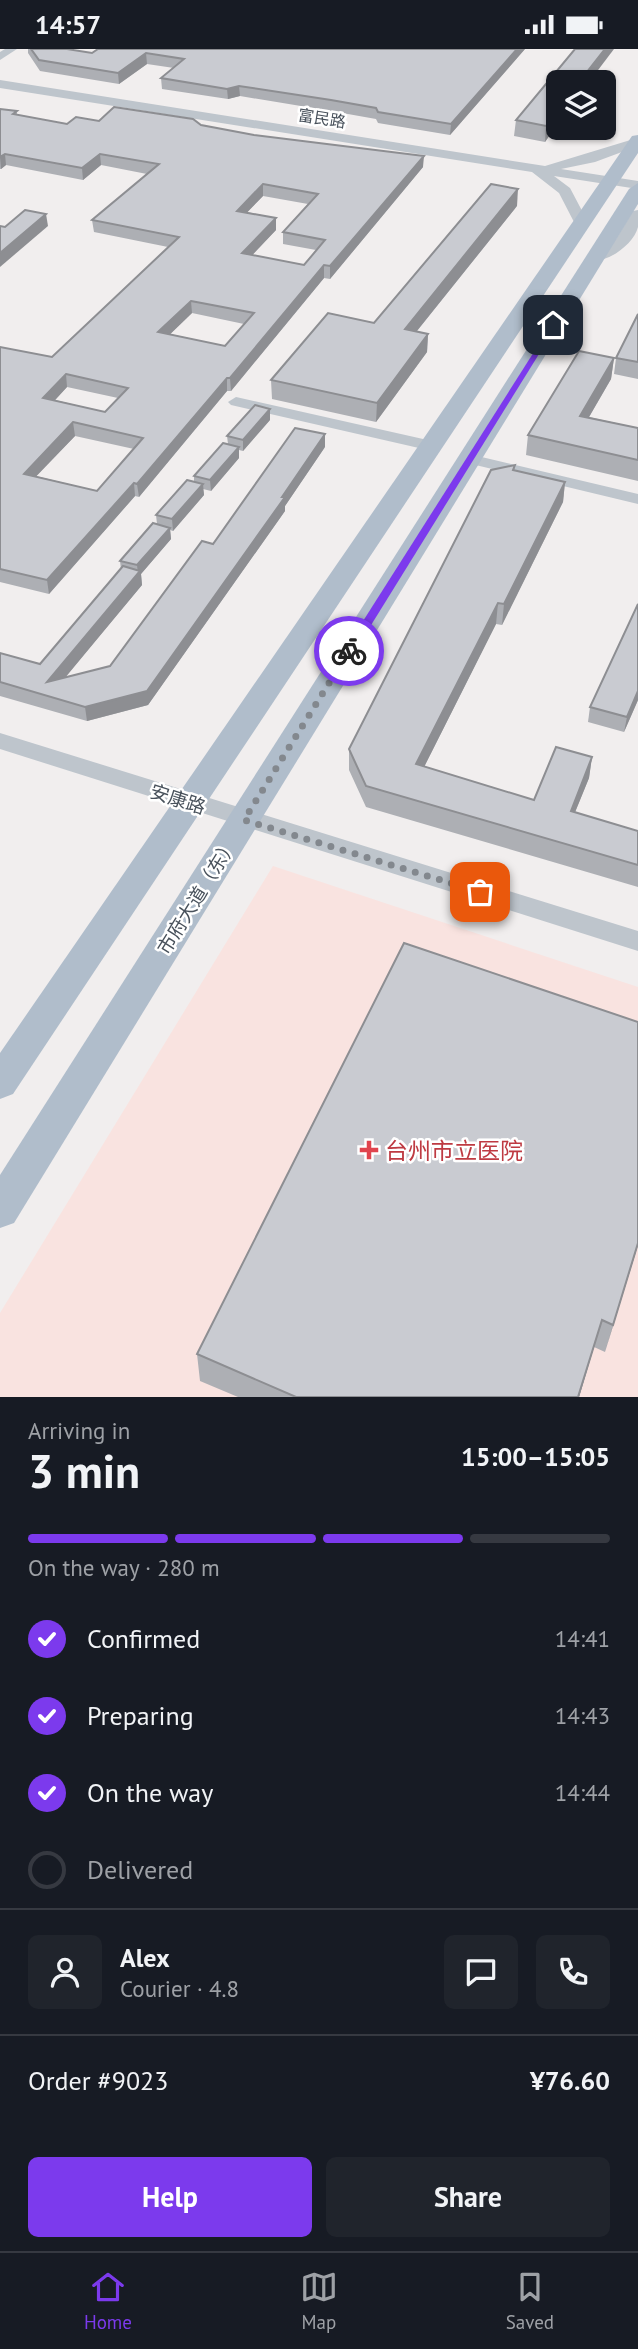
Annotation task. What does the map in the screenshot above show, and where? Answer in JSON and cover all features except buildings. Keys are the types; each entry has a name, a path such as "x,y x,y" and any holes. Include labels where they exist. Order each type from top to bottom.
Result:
{"main road":[{"name":"市府大道（东）","path":"0,1210 595,257 629,185 637,141"},
{"name":"市府大道（东）","path":"0,1083 582,224 629,185"}],"street":[{"path":"0,57 12,49"},
{"name":"富民路","path":"0,84 629,185"},
{"path":"536,169 590,159 637,141"},
{"path":"536,169 565,191 582,224"},
{"path":"595,257 622,242 638,214"},
{"path":"236,402 432,446"},
{"path":"469,459 638,499"},
{"name":"安康路","path":"0,741 244,820 638,940"}],"shaded area":[{"name":"台州市立医院","path":"273,866 638,987 638,1397 0,1397 0,1313"}],"way so far":[{"path":"349,651 244,820 480,892"}],"place":[{"name":"台州市立医院","path":"369,1150"}],"route":[{"path":"349,651 553,325"}]}
